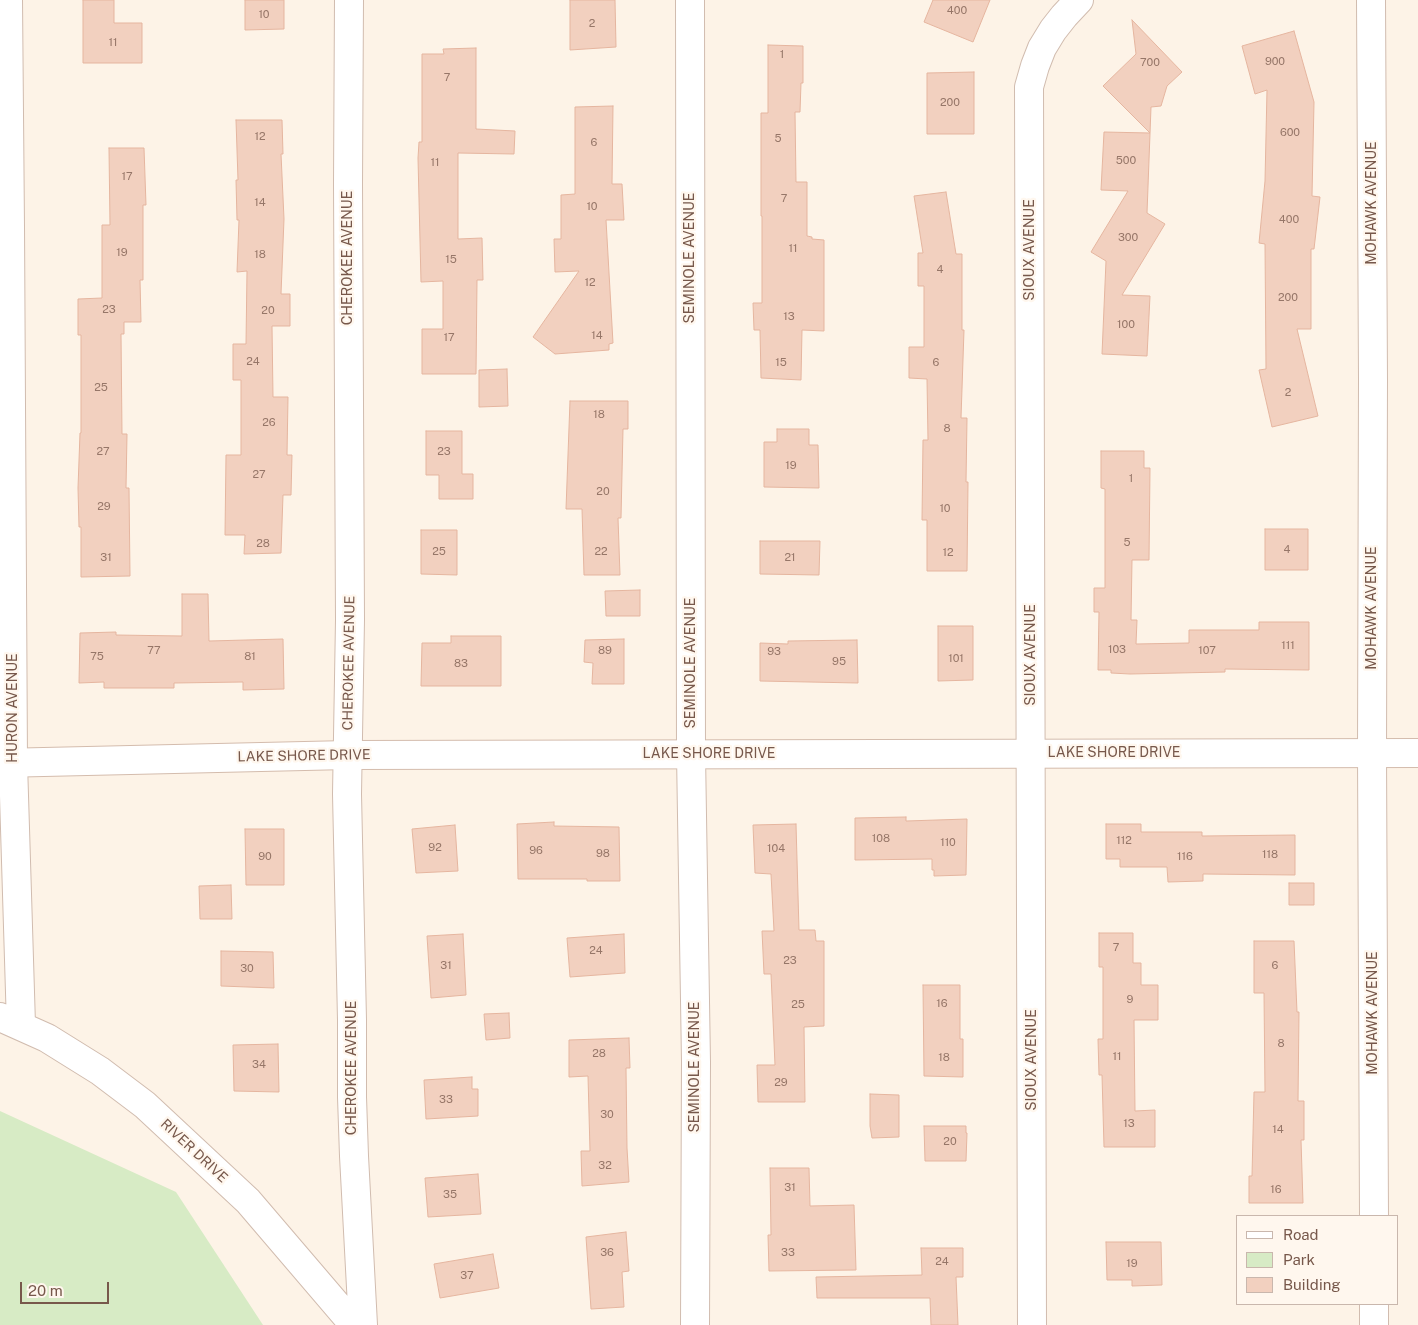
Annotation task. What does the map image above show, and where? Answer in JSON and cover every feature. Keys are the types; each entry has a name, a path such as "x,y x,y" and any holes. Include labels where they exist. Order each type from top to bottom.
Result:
{"street":[{"name":"HURON AVENUE","path":"8,0 10,226 7,763 10,1021"},
{"name":"CHEROKEE AVENUE","path":"349,0 350,620 347,794 352,1098 364,1325"},
{"name":"SEMINOLE AVENUE","path":"690,0 691,754 696,1062 695,1325"},
{"name":"SIOUX AVENUE","path":"1032,1325 1029,86 1042,48 1053,30 1079,0"},
{"name":"MOHAWK AVENUE","path":"1371,0 1374,1215"},
{"name":"LAKE SHORE DRIVE","path":"7,763 348,755 1418,753"},
{"name":"RIVER DRIVE","path":"10,1021 47,1038 100,1071 145,1105 248,1201 354,1325"},
{"path":"1374,1305 1374,1325"}],"green space":[{"path":"0,1111 176,1192 263,1325 0,1325"}],"building":[{"path":"83,0 114,0 114,23 142,23 142,63 83,63"},
{"path":"245,0 284,0 284,29 245,30"},
{"path":"570,0 615,0 616,47 570,50"},
{"path":"933,0 990,0 973,42 924,22"},
{"path":"1132,20 1182,72 1167,86 1161,106 1151,107 1147,213 1165,224 1122,295 1150,296 1147,356 1102,354 1106,261 1091,252 1128,191 1101,190 1104,132 1150,133 1103,86 1136,54"},
{"path":"1294,31 1314,102 1312,196 1320,197 1314,249 1311,249 1311,329 1297,329 1318,416 1272,427 1259,370 1266,369 1265,244 1259,243 1265,181 1267,90 1255,94 1242,46"},
{"path":"768,45 803,46 803,83 801,83 800,112 795,112 796,182 807,182 807,236 812,237 812,239 824,240 824,331 802,330 801,380 761,378 760,330 754,330 753,303 762,303 761,113 768,113"},
{"path":"476,48 476,129 515,131 514,154 458,153 458,239 482,238 483,280 477,280 476,374 422,374 422,329 443,329 443,281 421,282 418,158 419,142 422,142 422,54 444,54 443,49"},
{"path":"974,72 974,134 927,134 927,73"},
{"path":"613,106 612,184 622,184 624,220 606,220 613,343 609,344 609,350 555,354 533,337 579,271 555,272 554,239 561,239 561,195 575,194 575,107"},
{"path":"236,120 282,120 283,154 281,154 284,219 281,294 290,294 290,326 272,326 273,397 288,397 287,455 292,455 291,495 283,495 281,553 244,554 245,535 225,535 226,455 241,455 241,380 233,380 233,344 246,344 247,271 237,272 239,220 237,220"},
{"path":"109,148 144,148 146,205 143,205 143,280 140,280 141,322 124,322 124,334 121,334 122,434 127,434 126,488 129,488 130,576 81,577 81,527 79,527 78,488 81,433 81,335 78,335 78,299 102,298 102,225 110,225"},
{"path":"946,192 956,254 962,254 962,330 964,330 961,418 967,418 967,571 927,571 927,520 922,520 923,440 928,440 927,379 909,378 909,347 924,347 924,286 918,286 918,253 923,253 914,196"},
{"path":"507,369 508,406 479,407 479,370"},
{"path":"570,401 628,401 628,429 623,429 621,518 618,518 620,575 584,575 582,509 566,509"},
{"path":"777,429 809,429 809,445 818,445 819,488 764,487 764,442 777,442"},
{"path":"426,431 462,431 462,474 473,474 473,499 439,499 439,475 426,475"},
{"path":"1101,451 1144,451 1144,468 1150,468 1149,560 1132,560 1131,620 1137,620 1136,644 1189,643 1189,630 1259,630 1259,622 1309,622 1309,670 1225,669 1225,672 1130,674 1111,673 1111,670 1098,670 1099,612 1094,612 1094,588 1105,588 1105,489 1101,488"},
{"path":"1265,529 1308,529 1308,570 1265,570"},
{"path":"421,530 457,530 457,575 421,574"},
{"path":"760,541 820,541 819,575 760,574"},
{"path":"640,590 640,616 606,616 605,591"},
{"path":"182,594 208,594 209,641 283,639 284,689 243,690 243,682 174,683 174,688 104,688 104,682 79,683 80,633 116,632 116,635 182,636"},
{"path":"938,626 973,626 973,680 938,681"},
{"path":"451,636 501,636 501,686 421,686 422,643 451,643"},
{"path":"624,639 624,684 592,684 593,663 584,662 585,640"},
{"path":"857,640 858,683 760,681 760,643 788,644 788,641"},
{"path":"906,817 906,821 967,819 966,875 934,876 932,859 855,860 855,818"},
{"path":"554,822 554,826 619,827 620,881 518,879 517,824"},
{"path":"796,824 799,930 815,930 816,941 824,941 824,1026 804,1027 805,1102 758,1102 757,1065 775,1065 771,974 764,974 762,931 774,931 771,874 755,873 753,825"},
{"path":"1106,824 1141,824 1141,832 1202,832 1202,836 1295,835 1295,875 1203,874 1203,881 1168,882 1167,867 1120,867 1120,859 1106,859"},
{"path":"455,825 458,871 416,873 412,829"},
{"path":"245,829 284,829 284,885 246,885"},
{"path":"1289,883 1314,883 1314,905 1289,905"},
{"path":"231,885 232,919 200,919 199,886"},
{"path":"1099,933 1133,933 1133,963 1141,963 1141,985 1158,985 1158,1020 1134,1020 1135,1111 1155,1110 1155,1147 1104,1147 1102,1075 1099,1075 1098,1039 1103,1039 1103,967 1099,967"},
{"path":"463,934 466,995 431,998 427,936"},
{"path":"624,934 625,973 570,977 567,938"},
{"path":"1254,941 1294,941 1297,1012 1299,1012 1298,1101 1304,1101 1304,1140 1301,1140 1303,1203 1249,1203 1249,1176 1252,1176 1254,1092 1265,1092 1264,993 1254,993"},
{"path":"221,951 273,952 274,988 221,986"},
{"path":"923,985 960,985 960,1039 963,1039 963,1077 924,1076"},
{"path":"509,1013 510,1038 486,1040 484,1014"},
{"path":"629,1038 630,1068 626,1068 629,1182 582,1186 581,1151 590,1151 588,1076 569,1077 569,1040"},
{"path":"278,1044 279,1092 234,1091 233,1045"},
{"path":"472,1077 472,1089 478,1089 478,1116 426,1119 424,1080"},
{"path":"870,1094 899,1095 899,1137 872,1138"},
{"path":"924,1126 966,1126 966,1161 925,1161"},
{"path":"770,1168 809,1168 810,1206 854,1205 856,1270 769,1271 768,1235 771,1235"},
{"path":"478,1174 481,1214 428,1217 425,1178"},
{"path":"626,1232 629,1271 622,1272 624,1307 591,1309 586,1237"},
{"path":"1106,1242 1161,1242 1162,1285 1132,1286 1132,1280 1107,1280"},
{"path":"921,1248 963,1248 963,1277 956,1277 958,1325 931,1325 930,1298 817,1298 816,1277 922,1275"},
{"path":"493,1254 499,1288 440,1298 434,1264"}]}
